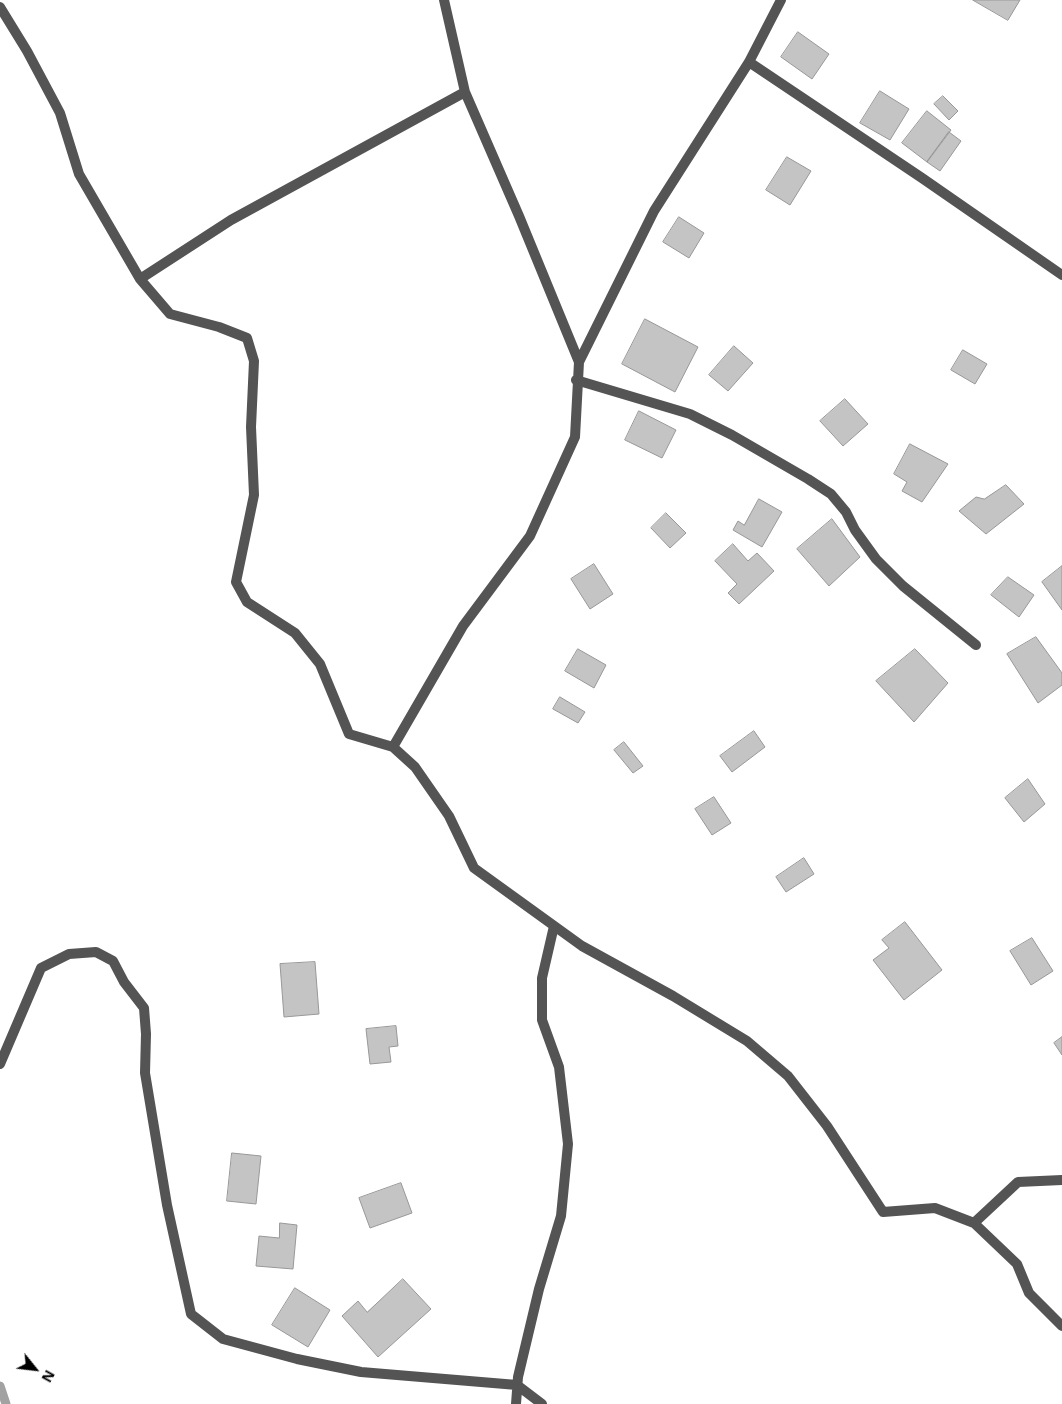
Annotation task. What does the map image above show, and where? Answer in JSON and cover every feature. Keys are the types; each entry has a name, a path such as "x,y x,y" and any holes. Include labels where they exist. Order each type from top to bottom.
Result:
{"street":[{"path":"444,0 465,92 519,216 578,362"},
{"path":"393,747 463,626 530,536 575,437 578,362 654,211 749,62 782,0"},
{"path":"0,7 27,51 60,113 79,174 140,279 170,314 219,327 247,338 254,361 251,427 254,495 236,582 247,602 295,633 320,664 349,734 393,747 415,766 449,816 474,868 582,946 673,996 747,1041 788,1076 827,1126 883,1212 934,1208 974,1223 1017,1264 1029,1293 1062,1326"},
{"path":"749,62 1062,274"},
{"path":"140,279 231,220 465,92"},
{"path":"576,380 690,414 732,435 831,494 846,512 855,530 876,559 903,586 976,645"},
{"path":"516,1404 518,1377 539,1289 561,1216 568,1144 559,1067 542,1020 542,978 554,926"},
{"path":"0,1064 41,968 69,954 96,952 113,961 124,982 144,1008 146,1034 145,1073 167,1206 191,1314 223,1339 298,1359 361,1372 517,1385 542,1404"},
{"path":"974,1223 1018,1182 1062,1180"}],"building":[{"path":"973,0 1020,0 1008,20"},
{"path":"798,32 829,54 812,79 781,57"},
{"path":"880,91 909,109 890,140 860,123"},
{"path":"943,96 958,111 949,120 934,104"},
{"path":"927,111 951,130 927,162 902,143"},
{"path":"949,132 961,141 940,171 927,162"},
{"path":"787,157 811,171 790,205 766,190"},
{"path":"679,217 704,233 689,258 663,242"},
{"path":"645,319 698,347 675,392 622,364"},
{"path":"734,346 753,363 728,391 709,375"},
{"path":"963,350 987,364 975,384 951,370"},
{"path":"845,399 868,424 843,446 820,421"},
{"path":"639,411 676,430 662,458 625,440"},
{"path":"910,444 948,464 922,502 902,491 907,482 894,474"},
{"path":"1006,485 1024,504 986,534 959,511 976,497 984,499"},
{"path":"759,499 782,512 762,547 733,530 738,521 744,525"},
{"path":"666,513 686,533 670,548 651,528"},
{"path":"832,519 860,557 829,586 797,549"},
{"path":"733,544 748,561 757,553 774,571 739,604 728,593 737,584 715,561"},
{"path":"594,564 613,594 590,609 571,579"},
{"path":"1062,566 1062,610 1042,582"},
{"path":"1008,577 1034,595 1019,617 991,595"},
{"path":"1036,637 1062,673 1062,685 1038,703 1007,654"},
{"path":"578,649 606,665 594,688 565,671"},
{"path":"915,649 948,683 914,722 876,681"},
{"path":"560,697 585,712 578,723 553,709"},
{"path":"754,731 765,747 732,772 720,756"},
{"path":"624,742 643,766 633,773 614,750"},
{"path":"1028,779 1045,804 1024,822 1005,798"},
{"path":"714,797 731,823 712,835 695,809"},
{"path":"804,858 814,874 786,892 776,877"},
{"path":"905,922 942,970 904,1000 873,960 889,948 882,940"},
{"path":"1032,938 1053,971 1031,985 1010,951"},
{"path":"315,962 319,1014 284,1017 280,964"},
{"path":"396,1026 398,1046 389,1047 391,1062 370,1064 366,1029"},
{"path":"1062,1037 1062,1055 1054,1043"},
{"path":"232,1153 261,1156 256,1204 227,1201"},
{"path":"401,1183 412,1213 370,1228 359,1198"},
{"path":"280,1223 297,1225 293,1269 256,1266 259,1236 279,1238"},
{"path":"403,1279 431,1309 378,1357 342,1316 358,1301 367,1312"},
{"path":"295,1288 330,1310 308,1347 272,1325"}],"waterway":[{"path":"0,1386 6,1404"}]}
